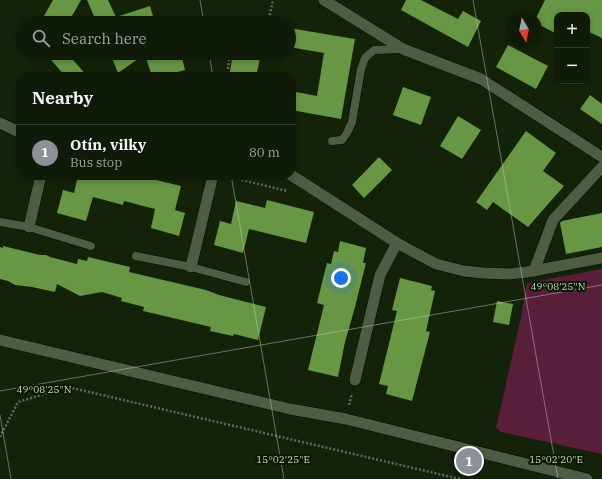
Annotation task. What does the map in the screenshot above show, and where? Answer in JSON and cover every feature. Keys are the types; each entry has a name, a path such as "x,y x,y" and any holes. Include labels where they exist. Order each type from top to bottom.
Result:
{"street":[{"path":"324,0 403,49 481,79 602,157"},
{"path":"0,123 16,131"},
{"path":"534,270 553,220 602,167"},
{"path":"296,178 397,243 436,264 464,271 508,274 602,258"},
{"path":"28,227 40,180"},
{"path":"191,267 212,180"},
{"path":"355,380 380,275 397,243"},
{"path":"0,340 290,409 346,419 587,479"}],"lane":[{"path":"332,141 342,140 352,122 361,69 365,58 374,50 403,49"},
{"path":"0,222 28,227 91,246"},
{"path":"136,256 191,267 246,282"}],"path":[{"path":"270,16 273,0"},
{"path":"228,70 229,60"},
{"path":"346,419 355,380"},
{"path":"0,437 18,402 68,387 460,479"}],"shaded area":[{"path":"602,269 602,454 501,432 496,428 521,317 527,283"}],"building":[{"path":"53,0 81,0 72,16 44,16"},
{"path":"87,0 108,0 116,16 94,16"},
{"path":"406,0 421,0 458,19 463,11 481,21 468,47 401,10"},
{"path":"545,0 602,0 602,38 590,32 590,12 554,12 554,32 542,26 542,12 539,12"},
{"path":"150,6 153,16 119,16"},
{"path":"296,29 355,39 341,119 296,111 296,92 317,96 324,53 296,48"},
{"path":"506,48 514,48 548,66 536,89 496,67"},
{"path":"51,60 73,60 84,72 62,72"},
{"path":"113,60 136,60 119,72 118,72"},
{"path":"147,60 182,60 185,70 178,72 150,72"},
{"path":"232,60 260,60 257,72 230,72"},
{"path":"403,87 431,97 421,125 393,115"},
{"path":"590,95 602,104 602,124 580,109"},
{"path":"458,116 481,130 462,159 440,146"},
{"path":"526,131 556,153 543,171 564,186 528,227 493,202 487,210 476,202"},
{"path":"379,157 392,170 364,198 352,185"},
{"path":"77,180 156,180 181,186 175,210 185,213 179,236 151,228 155,209 124,201 123,205 93,197 86,221 57,213 63,190 74,193"},
{"path":"267,200 314,212 306,243 249,229 243,253 214,245 220,221 231,224 236,201 265,208"},
{"path":"602,213 602,247 566,254 560,223 562,221"},
{"path":"340,241 366,248 363,263 366,263 345,342 338,377 308,370 324,305 317,303 327,263 331,264 334,251 338,252"},
{"path":"3,246 40,255 46,255 77,264 78,259 87,261 88,257 130,267 129,272 206,290 219,295 266,307 258,340 234,334 233,336 210,331 211,327 143,311 144,307 121,301 122,298 102,292 80,296 57,284 55,292 15,285 0,279 0,247 3,248"},
{"path":"400,278 432,286 431,290 435,291 426,331 430,332 412,401 386,394 388,386 379,384 397,311 392,310"},
{"path":"497,301 513,304 509,325 493,322"}],"place":[{"name":"Otín, vilky","path":"469,461"}]}
